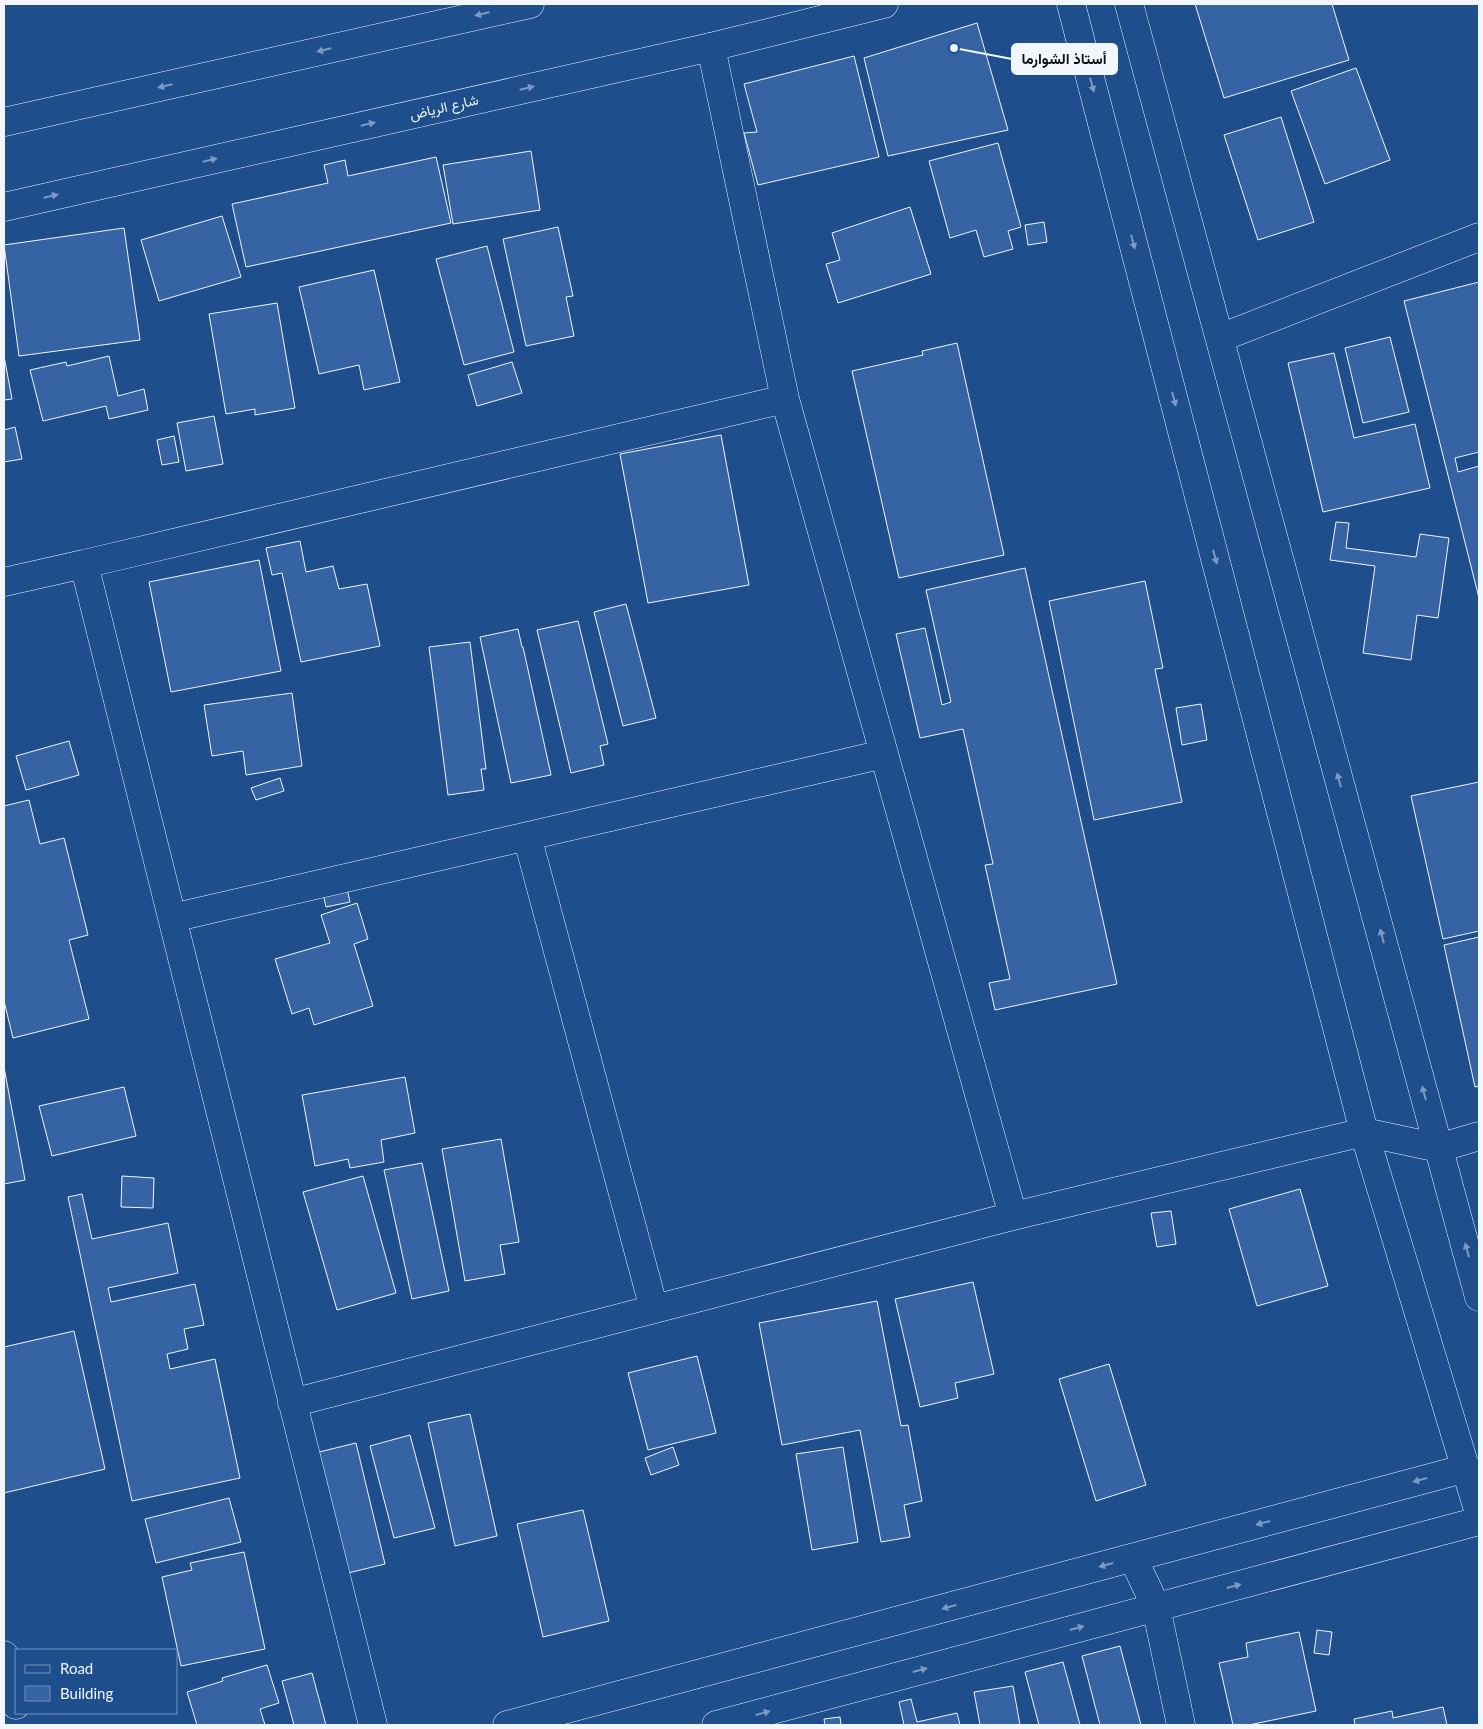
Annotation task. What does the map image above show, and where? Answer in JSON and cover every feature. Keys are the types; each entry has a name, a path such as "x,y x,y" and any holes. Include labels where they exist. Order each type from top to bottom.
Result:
{"street":[{"path":"4,122 530,4"},
{"name":"شارع الرياض","path":"4,207 711,47 884,4"},
{"path":"1071,4 1364,1132 1467,1468 1479,1513"},
{"path":"1129,4 1479,1297"},
{"path":"711,47 785,399 1013,1216"},
{"path":"1220,338 1479,237"},
{"path":"4,582 785,399"},
{"path":"84,564 373,1725"},
{"path":"172,918 884,754"},
{"path":"527,836 654,1309"},
{"path":"292,1402 1013,1216 1364,1132 1439,1148 1479,1136"},
{"path":"507,1725 1467,1468"},
{"path":"716,1725 1479,1521"},
{"path":"1133,1558 1156,1607 1181,1725"},
{"path":"4,1655 15,1701"}],"building":[{"path":"1195,4 1332,4 1349,60 1224,98"},
{"path":"977,23 1008,130 888,156 864,58"},
{"path":"854,56 879,157 758,185 744,133 757,132 744,84"},
{"path":"1356,68 1390,160 1325,184 1291,91"},
{"path":"1281,117 1314,222 1258,240 1224,135"},
{"path":"998,143 1021,227 1008,231 1013,249 984,257 976,230 950,238 929,161"},
{"path":"531,151 540,210 453,224 443,165"},
{"path":"436,157 451,223 246,267 232,204 328,183 324,165 345,160 348,176"},
{"path":"910,207 931,274 838,303 826,264 840,260 832,233"},
{"path":"222,216 241,277 159,301 141,240"},
{"path":"1044,222 1047,242 1028,245 1025,225"},
{"path":"558,227 573,296 566,297 574,336 526,346 503,239"},
{"path":"124,228 140,340 19,356 4,245"},
{"path":"487,246 514,352 464,365 436,259"},
{"path":"374,270 400,382 364,390 359,365 319,374 299,287"},
{"path":"1479,282 1479,452 1455,458 1458,472 1479,466 1479,598 1404,301"},
{"path":"277,303 295,408 255,415 255,409 226,414 209,314"},
{"path":"1390,337 1409,412 1363,423 1345,348"},
{"path":"957,343 1004,555 899,578 852,371 923,355 922,351"},
{"path":"1334,353 1354,438 1415,424 1430,488 1323,512 1288,363"},
{"path":"4,356 12,399 4,400"},
{"path":"109,356 118,396 144,389 148,410 109,419 106,406 43,421 30,370 66,362 67,366"},
{"path":"512,362 522,393 477,406 468,375"},
{"path":"214,416 223,464 186,471 177,423"},
{"path":"15,427 22,459 4,462 4,430"},
{"path":"721,435 749,585 648,603 620,454"},
{"path":"174,436 179,462 162,465 157,440"},
{"path":"1336,522 1349,523 1346,548 1416,557 1420,534 1449,538 1438,618 1417,615 1411,660 1363,653 1375,566 1330,560"},
{"path":"300,541 306,572 333,566 339,589 367,584 380,646 301,662 282,573 272,575 266,548"},
{"path":"259,560 281,671 171,692 149,582"},
{"path":"1025,568 1117,984 995,1010 989,983 1010,979 985,865 993,864 963,729 920,738 896,634 925,628 942,705 951,702 926,590"},
{"path":"1145,581 1163,668 1155,669 1182,802 1094,820 1049,601"},
{"path":"626,604 656,718 623,726 594,612"},
{"path":"578,621 608,744 600,746 604,765 571,773 537,630"},
{"path":"518,629 551,775 511,783 480,637"},
{"path":"470,642 486,769 481,769 484,790 448,795 429,647"},
{"path":"292,693 302,766 246,775 243,751 212,756 204,705"},
{"path":"1201,704 1207,740 1182,745 1176,708"},
{"path":"69,741 79,775 26,790 16,756"},
{"path":"280,778 284,791 256,800 251,788"},
{"path":"1479,782 1479,931 1443,939 1411,796"},
{"path":"29,800 40,844 64,838 88,935 69,940 89,1019 13,1038 4,1001 4,806"},
{"path":"346,884 350,902 326,907 322,889"},
{"path":"357,903 368,939 354,944 373,1006 314,1025 309,1008 292,1014 275,959 330,943 321,915"},
{"path":"1479,937 1479,1086 1475,1087 1444,945"},
{"path":"4,1067 25,1180 4,1184"},
{"path":"405,1077 415,1133 381,1140 384,1162 350,1168 348,1159 315,1166 302,1095"},
{"path":"124,1087 136,1136 52,1156 39,1106"},
{"path":"501,1139 519,1242 500,1245 505,1274 465,1281 442,1149"},
{"path":"422,1163 449,1291 412,1299 384,1170"},
{"path":"122,1176 154,1178 153,1208 121,1207"},
{"path":"363,1176 396,1293 337,1310 303,1192"},
{"path":"1300,1189 1328,1286 1257,1306 1229,1209"},
{"path":"82,1194 92,1239 168,1223 178,1273 108,1288 111,1302 195,1284 204,1325 184,1329 188,1349 167,1354 170,1369 215,1359 240,1478 132,1501 68,1197"},
{"path":"1171,1211 1176,1244 1157,1247 1151,1213"},
{"path":"973,1282 994,1374 955,1383 958,1398 920,1407 895,1299"},
{"path":"877,1301 901,1426 908,1425 922,1501 904,1505 910,1537 881,1542 860,1430 782,1445 759,1323"},
{"path":"74,1331 105,1469 4,1493 4,1347"},
{"path":"697,1356 716,1433 648,1450 628,1373"},
{"path":"1109,1364 1146,1485 1096,1501 1059,1379"},
{"path":"470,1414 497,1536 455,1546 428,1423"},
{"path":"410,1435 435,1528 394,1538 370,1446"},
{"path":"356,1443 385,1564 344,1574 315,1453"},
{"path":"673,1447 679,1465 651,1475 645,1458"},
{"path":"843,1447 858,1542 812,1550 796,1454"},
{"path":"229,1498 241,1542 156,1563 145,1519"},
{"path":"583,1510 609,1621 543,1637 517,1524"},
{"path":"244,1552 265,1649 181,1666 162,1577 192,1570 190,1563"},
{"path":"1317,1630 1332,1632 1329,1655 1314,1653"},
{"path":"1299,1632 1316,1711 1249,1725 1233,1725 1219,1663 1248,1657 1246,1643"},
{"path":"1120,1646 1141,1725 1100,1725 1082,1656"},
{"path":"1063,1662 1080,1725 1039,1725 1025,1672"},
{"path":"267,1665 279,1703 260,1709 265,1725 197,1725 187,1692 223,1681 222,1678"},
{"path":"312,1673 326,1725 294,1725 282,1681"},
{"path":"1013,1686 1020,1725 980,1725 974,1692"},
{"path":"911,1699 917,1722 957,1713 960,1725 904,1725 899,1702"},
{"path":"1443,1707 1447,1725 1355,1725 1354,1719 1392,1711 1393,1718"},
{"path":"840,1717 841,1725 825,1725 824,1719"}],"place":[{"name":"أستاذ الشوارما","path":"954,48"}]}
